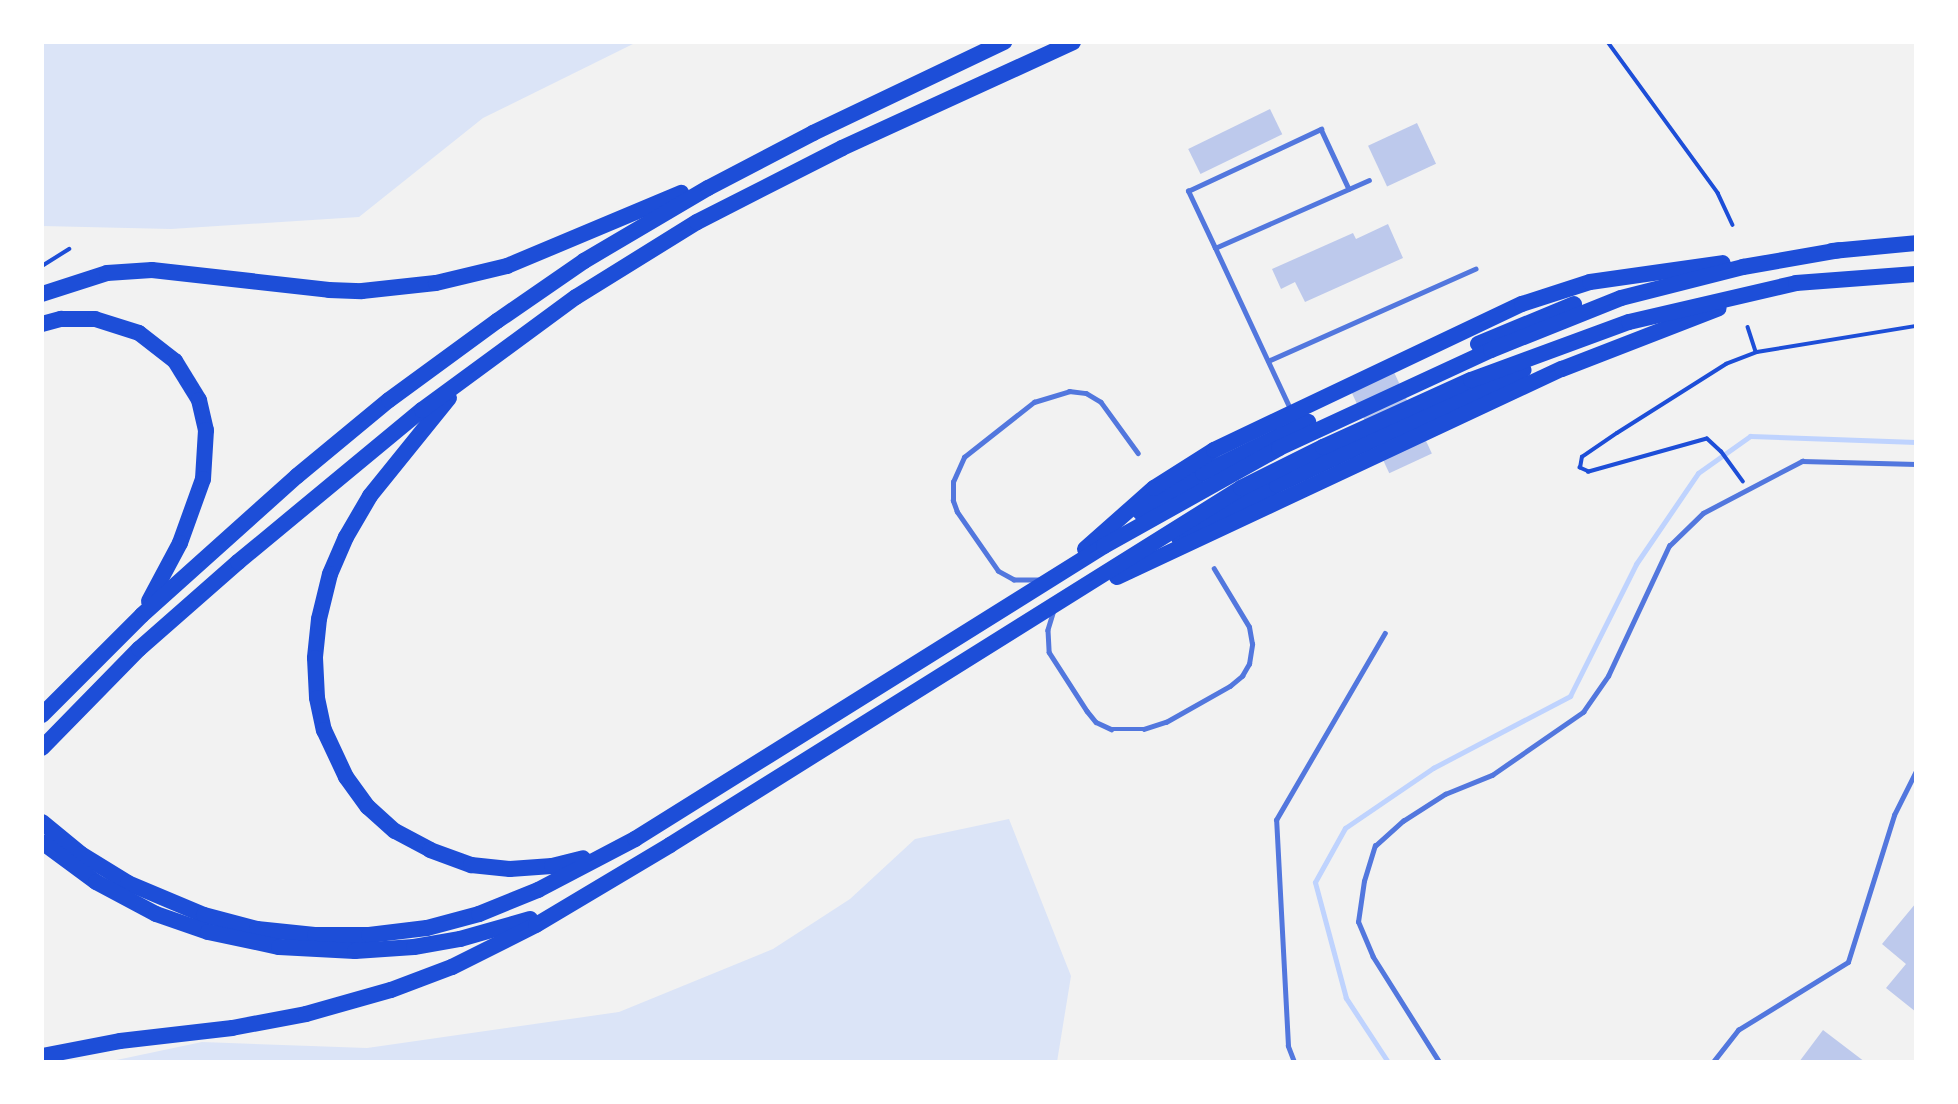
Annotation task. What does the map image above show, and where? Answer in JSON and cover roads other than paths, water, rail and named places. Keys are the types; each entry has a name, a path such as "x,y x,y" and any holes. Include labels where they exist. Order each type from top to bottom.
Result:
{"highway":[{"path":"42,294 107,273 152,270 329,290 391,289 436,283 525,259 761,159 1004,42"},
{"path":"42,748 90,697 189,603 402,426 473,371 588,289 697,222 842,148 1073,42"},
{"path":"42,715 132,625 296,475 389,400 584,261 761,159"},
{"path":"1053,579 1135,503 1214,450 1522,304 1590,282 1654,271 1916,243"},
{"path":"52,844 128,883 204,915 257,929 343,936 409,931 479,914 538,890 635,839 1115,538 1231,473 1490,350 1574,315 1653,289 1840,250"},
{"path":"42,1056 120,1041 264,1022 368,997 424,978 480,953 584,896 1241,488 1471,380 1593,334 1679,308 1796,283 1916,274"},
{"path":"1057,604 1562,369 1628,342 1747,299 1803,286 1878,276"},
{"path":"42,324 61,319 95,319 123,325 152,340 184,373 202,413 207,444 198,498 172,562 132,625"},
{"path":"473,371 385,476 338,555 324,595 317,637 317,698 324,730 341,770 368,807 396,831 451,859 491,868 532,869 570,862 635,839"},
{"path":"42,822 52,844 108,890 174,922 241,940 295,948 355,951 439,943 516,923 584,896"}],"lane":[{"path":"1291,412 1188,191 1321,129 1349,189"},
{"path":"1215,248 1369,180"},
{"path":"1268,361 1475,269"},
{"path":"1053,579 1014,580 991,564 954,506 953,482 960,463 1007,420 1034,402 1069,391 1086,393 1101,402 1138,453"},
{"path":"1439,1062 1373,957 1358,922 1364,881 1376,846 1445,794 1492,775 1583,712 1608,676 1669,546 1703,513 1802,461 1916,464"},
{"path":"1057,604 1049,624 1048,648 1087,711 1096,722 1111,729 1144,729 1179,715 1230,686 1242,676 1249,664 1252,643 1250,627 1214,569"},
{"path":"1294,1062 1288,1046 1276,820 1385,633"},
{"path":"1713,1062 1738,1030 1848,962 1894,815 1916,771"}],"waterway":[{"path":"1388,1062 1346,998 1315,882 1345,828 1433,768 1570,696 1636,564 1698,473 1750,436 1916,442"}]}
